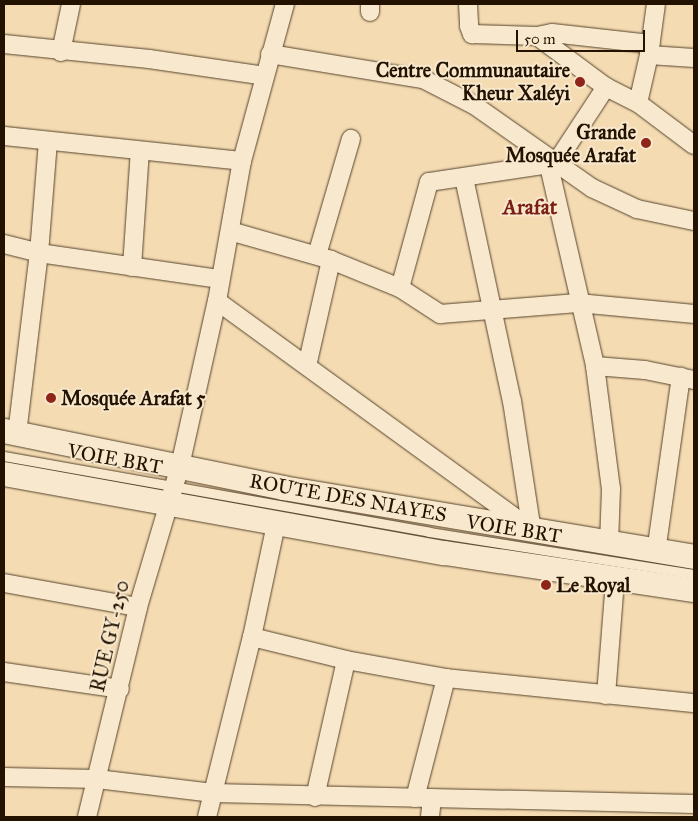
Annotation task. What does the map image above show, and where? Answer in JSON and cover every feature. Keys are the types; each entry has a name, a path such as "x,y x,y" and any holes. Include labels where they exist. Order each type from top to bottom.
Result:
{"main road":[{"name":"ROUTE DES NIAYES","path":"10,432 175,486 276,524 615,580 694,590"},
{"name":"ROUTE DES NIAYES","path":"4,474 175,486 283,488 694,558"}],"street":[{"path":"61,52 71,4"},
{"name":"RUE GY-250","path":"87,817 120,689 138,607 175,486 217,301 242,161 285,4"},
{"path":"468,4 469,26 472,34 537,36 552,33 694,58"},
{"path":"638,103 650,49 656,4"},
{"path":"537,36 606,87 638,103 694,145"},
{"path":"4,44 61,52 149,59 265,76"},
{"path":"270,54 423,79 474,105 553,165 592,188 637,209 694,221"},
{"path":"606,87 553,165 578,303 595,366 611,489 609,544"},
{"path":"4,136 242,161"},
{"path":"307,366 324,257 350,139"},
{"path":"10,432 39,253 48,141"},
{"path":"132,267 140,150"},
{"path":"400,288 426,186 432,181 553,165"},
{"path":"464,178 512,401 532,531"},
{"path":"230,231 324,257 400,288 440,314 578,303 694,314"},
{"path":"4,244 39,253 220,279"},
{"path":"217,301 532,531"},
{"path":"595,366 644,370 688,379 656,552"},
{"path":"207,817 252,637 276,524"},
{"path":"606,694 615,580"},
{"path":"4,583 138,607"},
{"path":"252,637 346,660 446,678 694,703"},
{"path":"315,797 346,660"},
{"path":"4,672 120,689"},
{"path":"430,817 424,798 446,678"},
{"path":"4,777 97,779 213,794 424,798 684,808"}],"lane":[{"name":"VOIE BRT","path":"4,456 429,532 694,574"}],"place":[{"name":"Centre Communautaire Kheur Xaléyi","path":"580,82"},
{"name":"Grande Mosquée Arafat","path":"646,143"},
{"name":"Mosquée Arafat 5","path":"51,398"},
{"name":"Le Royal","path":"546,585"}],"district":[{"name":"Arafat","path":"530,207"}]}
